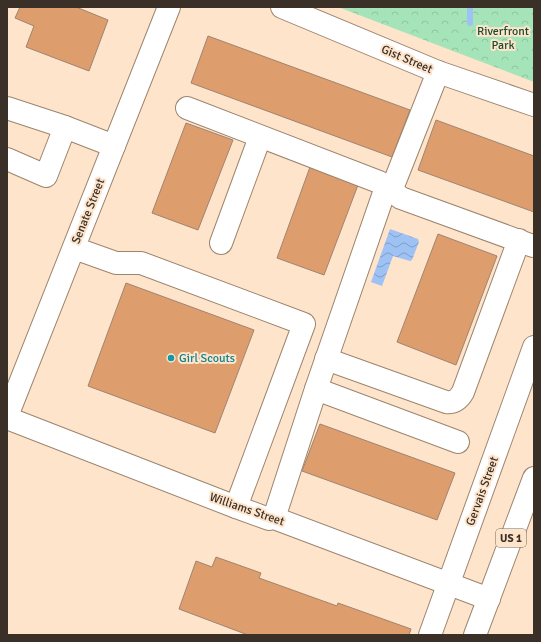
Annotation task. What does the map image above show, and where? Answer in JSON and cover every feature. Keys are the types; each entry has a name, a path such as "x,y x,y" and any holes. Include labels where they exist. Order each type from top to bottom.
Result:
{"street":[{"name":"Senate Street","path":"7,417 169,7"},
{"name":"Gist Street","path":"282,7 438,72 534,105"},
{"path":"274,518 326,359 389,189 438,72"},
{"path":"7,108 65,127 114,146"},
{"path":"187,108 379,182 401,198 526,243 463,392 456,401 446,402 326,359"},
{"path":"7,158 46,176 65,127"},
{"path":"222,243 260,137"},
{"path":"74,248 116,263 141,263 304,324 236,506"},
{"name":"Gervais Street","path":"430,635 534,347"},
{"path":"316,389 458,442"},
{"name":"Williams Street","path":"7,417 269,519 274,518 489,599"},
{"name":"US 1","path":"475,635 534,478"}],"green space":[{"name":"Riverfront Park","path":"338,7 534,7 534,82"}],"water":[{"path":"390,229 418,239 419,242 412,260 410,261 393,256 382,286 371,282"}],"building":[{"path":"20,7 76,7 108,20 89,71 26,47 34,26 15,18"},
{"path":"208,36 410,110 392,157 191,83"},
{"path":"436,120 534,156 534,212 418,170"},
{"path":"186,123 233,140 198,230 152,213"},
{"path":"310,167 358,185 324,275 277,258"},
{"path":"438,234 497,256 456,365 397,342"},
{"name":"Girl Scouts","path":"126,283 254,330 215,433 88,386"},
{"path":"320,424 455,473 437,520 302,471"},
{"path":"216,557 261,573 259,578 337,606 338,603 411,629 409,635 248,635 179,609 196,561 212,567"}],"waterway":[{"path":"470,7 470,23"}],"place":[{"name":"Girl Scouts","path":"171,358"}]}
